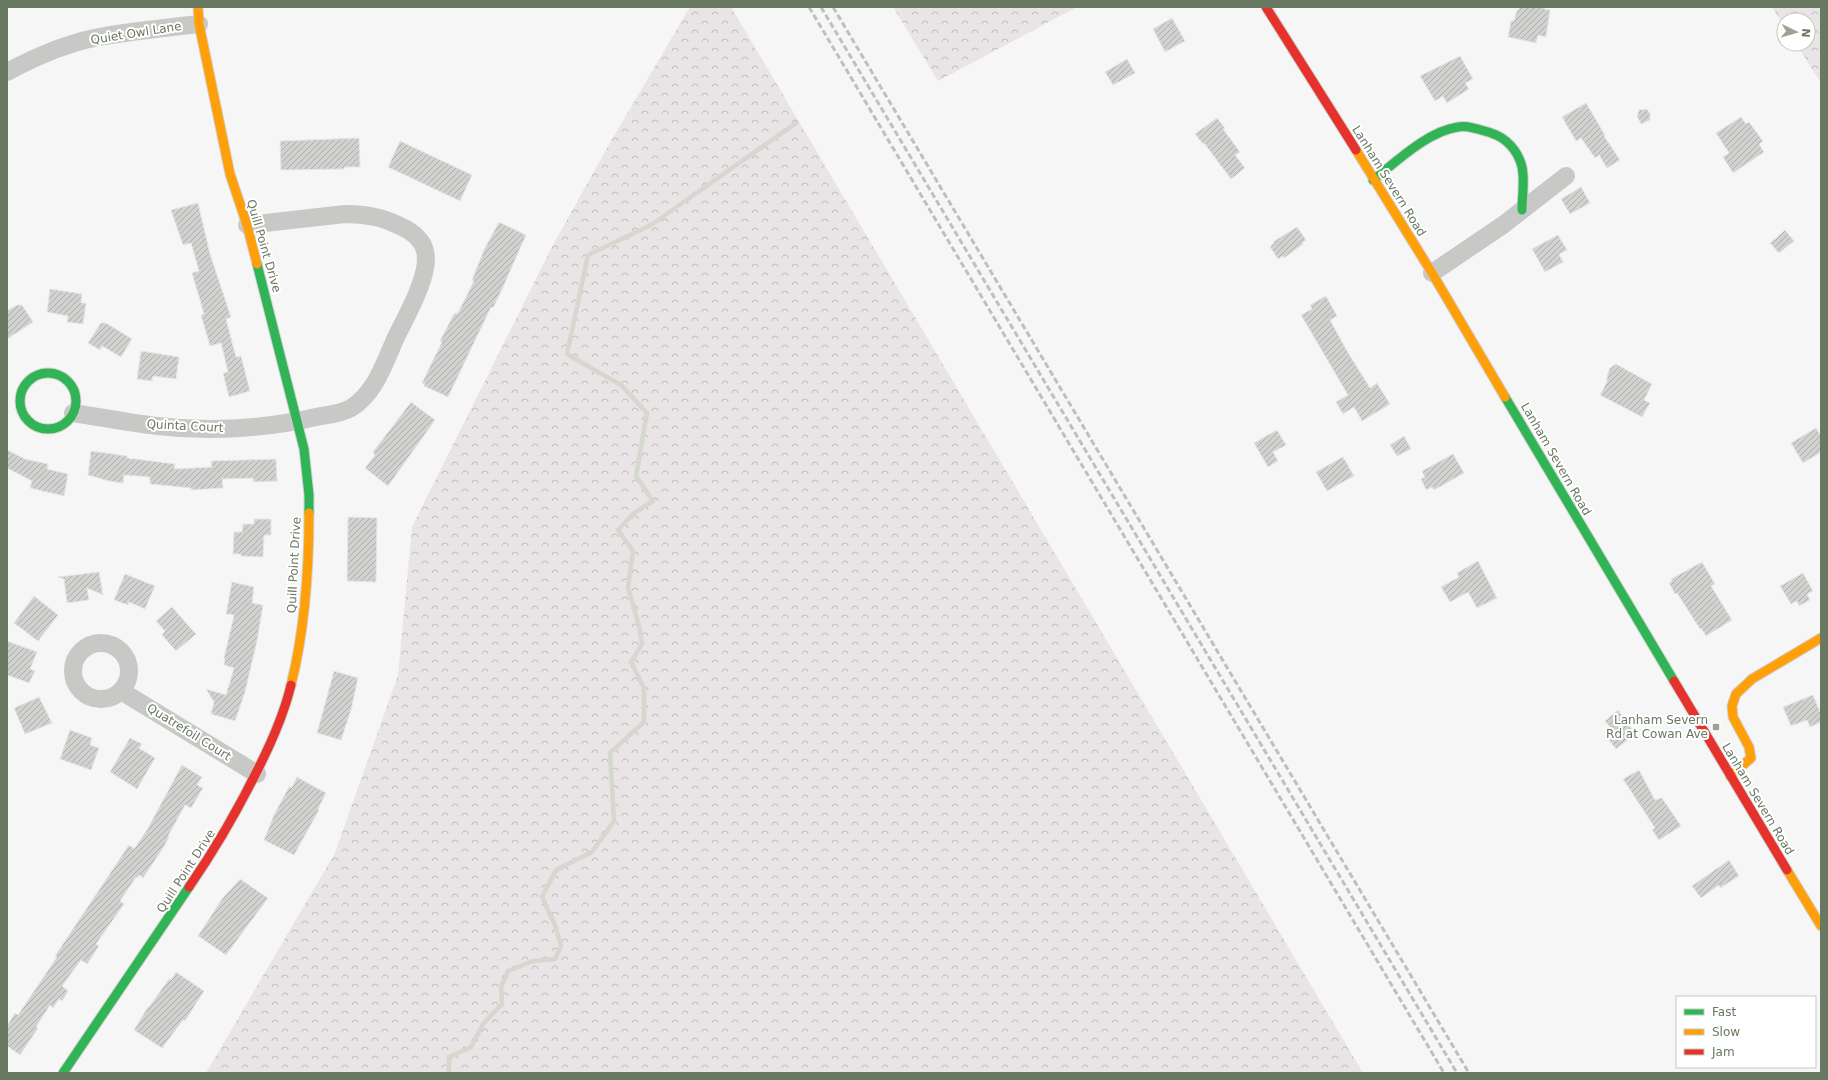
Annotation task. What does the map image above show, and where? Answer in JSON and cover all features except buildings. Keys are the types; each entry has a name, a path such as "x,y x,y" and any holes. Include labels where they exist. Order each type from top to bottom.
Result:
{"street":[{"name":"Lanham Severn Road","path":"1266,7 1432,273 1730,776 1821,926"},
{"name":"Quiet Owl Lane","path":"7,72 58,49 98,37 198,16"},
{"name":"Quill Point Drive","path":"63,1073 218,845 257,774 275,735 289,693 297,660 303,619 310,549 309,495 304,449 247,225 230,174 217,117 198,16"},
{"path":"1373,180 1433,136 1447,129 1459,127 1474,128 1500,136 1510,144 1516,152 1523,175 1522,210"},
{"path":"1432,273 1503,225 1566,176"},
{"name":"Quinta Court","path":"73,414 157,426 219,428 298,421 349,409 361,401 373,386 419,288 425,266 425,251 421,241 410,231 396,224 360,214 344,214 247,225"},
{"path":"43,373 52,373 60,376 68,381 76,396 76,405 73,414 61,426 52,429 43,429 35,426 22,414 20,396 22,388 34,376 43,373"},
{"path":"1730,776 1751,758 1752,754 1748,743 1737,728 1732,716 1732,704 1735,696 1741,688 1753,678 1821,638"},
{"name":"Quatrefoil Court","path":"121,690 257,774"}],"green space":[{"path":"690,7 731,7 1363,1073 206,1073 335,853 398,675 412,527 553,245 611,141"},
{"path":"893,7 1077,7 938,81"},
{"path":"1772,7 1821,7 1821,83 1801,52 1816,52 1816,12 1776,12 1776,13"}],"waterway":[{"path":"449,1073 449,1057 471,1047 483,1024 502,1004 501,987 508,971 533,961 555,959 561,946 555,925 542,897 556,870 592,852 614,821 610,753 644,722 644,688 631,662 642,644 639,626 628,587 633,551 618,530 634,513 653,501 636,476 647,413 621,385 567,354 588,255 651,225 796,123"}],"railway":[{"path":"809,7 1444,1073"},
{"path":"821,7 1457,1073"},
{"path":"833,7 1469,1073"}],"traffic: fast":[{"path":"1373,180 1402,156 1435,134 1458,127 1470,127 1497,135 1507,142 1515,151 1523,172 1522,210"},
{"path":"257,264 304,449 309,495 309,513"},
{"path":"43,373 53,373 68,381 74,390 76,401 74,412 68,421 53,429 43,429 32,424 25,417 20,406 20,396 25,385 32,378 43,373"},
{"path":"1505,397 1674,681"},
{"path":"63,1073 189,887"}],"traffic: slow":[{"path":"198,7 199,24 230,174 247,225 257,264"},
{"path":"1356,150 1432,273 1505,397"},
{"path":"291,685 303,621 308,556 309,513"},
{"path":"1730,776 1751,758 1749,747 1733,717 1732,706 1736,694 1752,679 1821,638"},
{"path":"1787,870 1821,926"}],"traffic: jam":[{"path":"1266,7 1356,150"},
{"path":"1674,681 1787,870"},
{"path":"189,887 218,843 252,781 278,726 291,685"}],"place":[{"name":"Lanham Severn Rd at Cowan Ave","path":"1716,727"}]}
